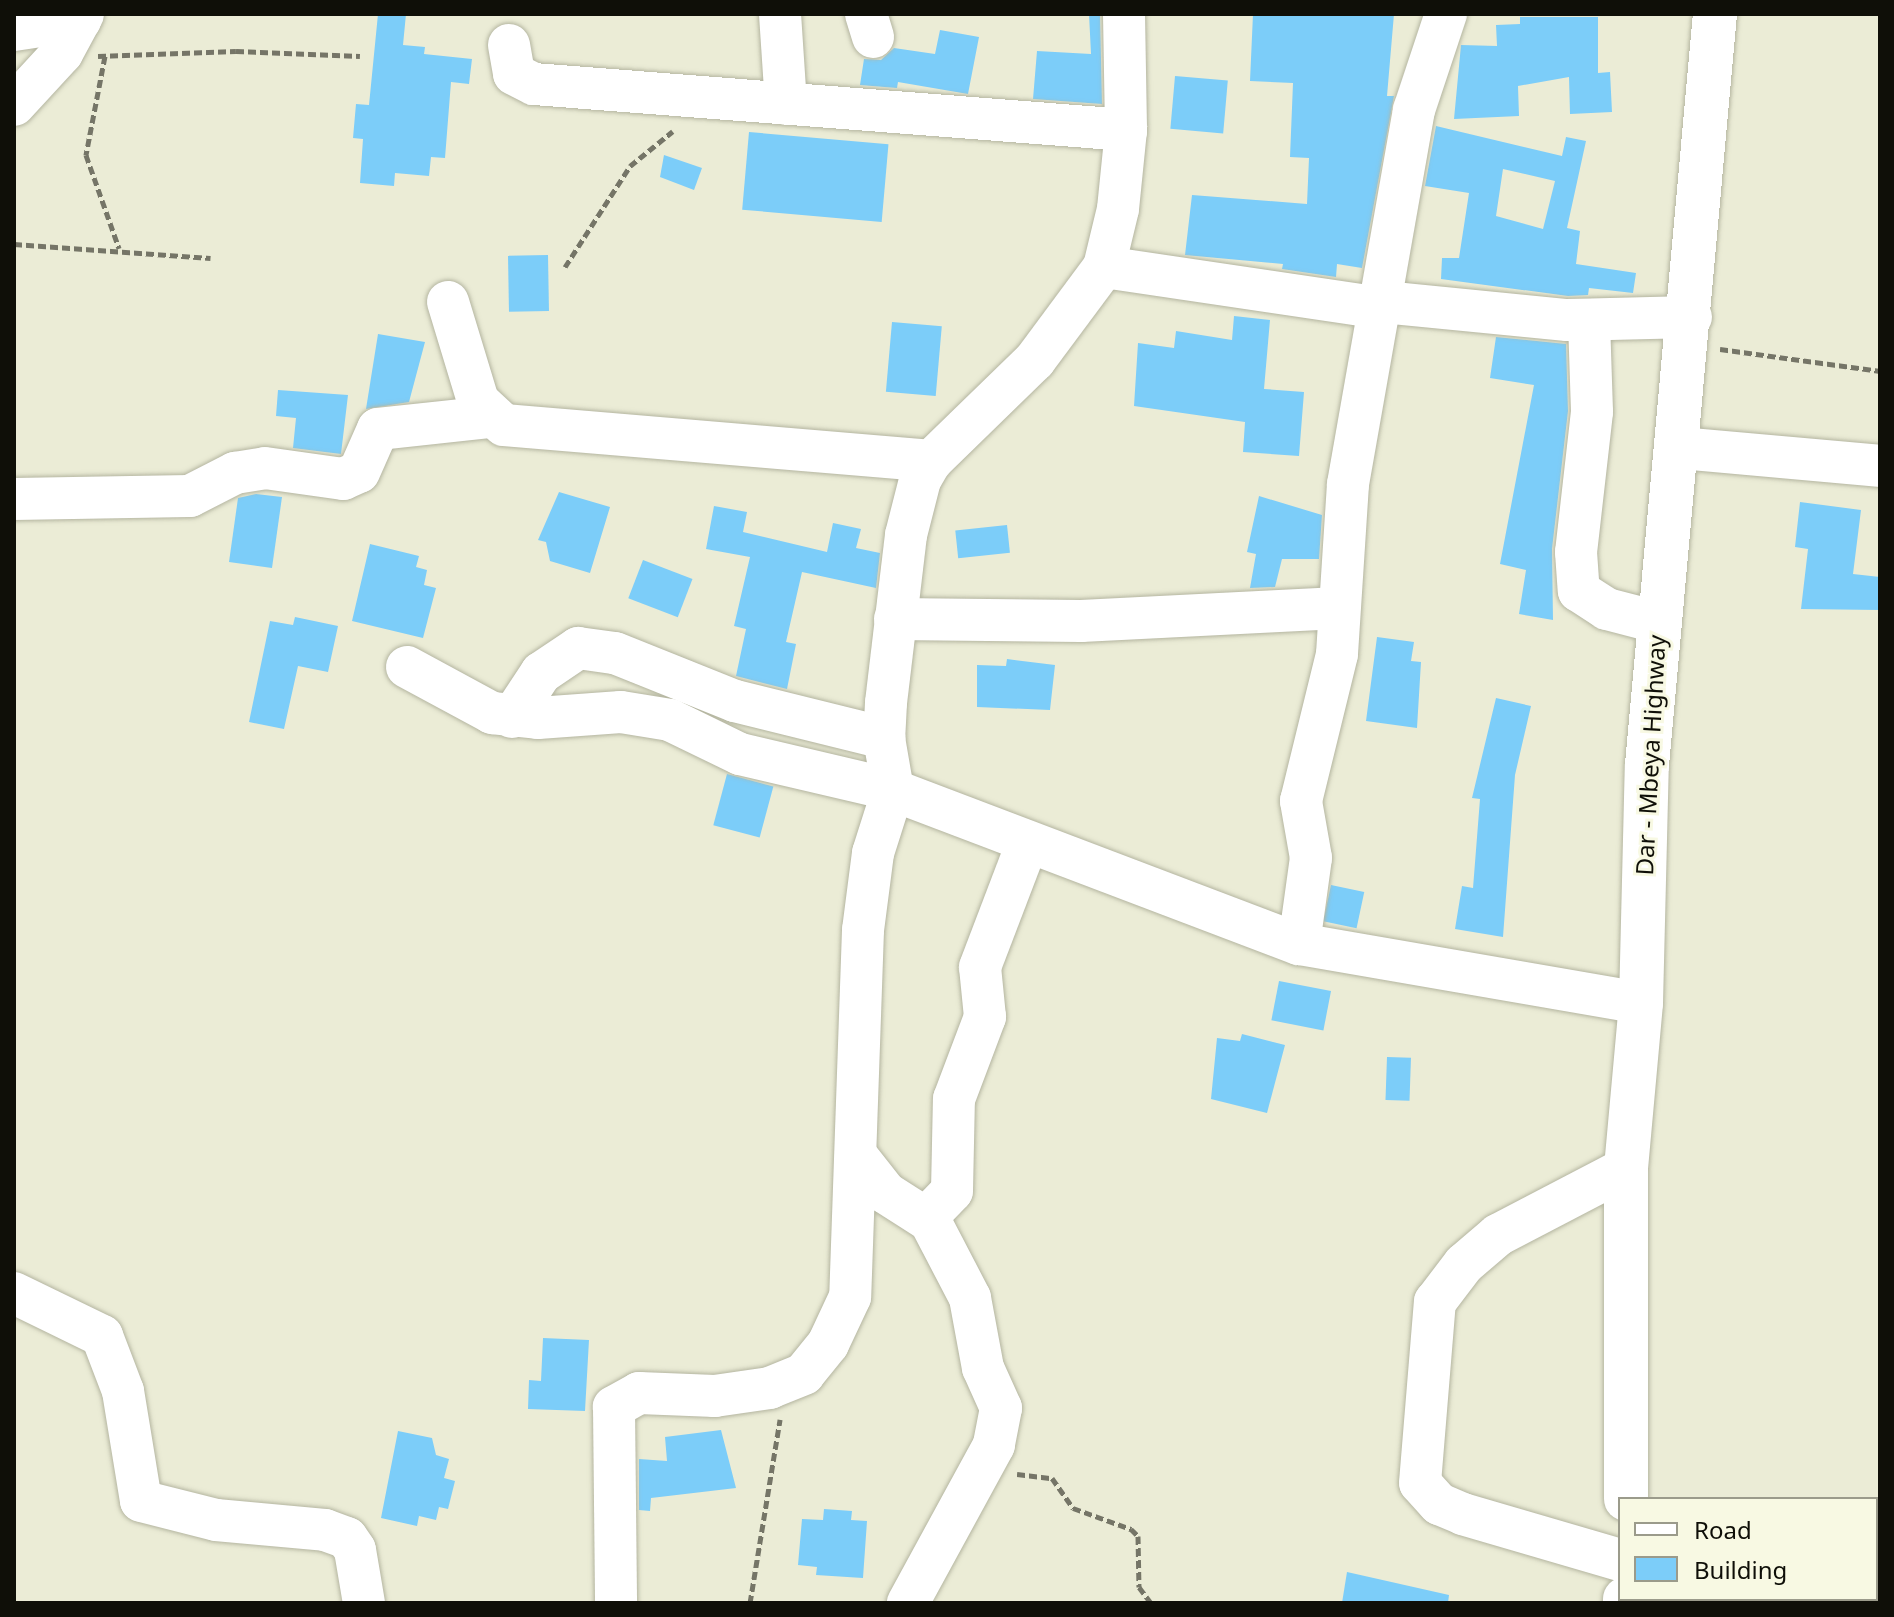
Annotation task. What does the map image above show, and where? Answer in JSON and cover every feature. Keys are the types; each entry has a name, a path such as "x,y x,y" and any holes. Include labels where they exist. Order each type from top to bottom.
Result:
{"highway":[{"name":"Dar - Mbeya Highway","path":"1626,1497 1626,1168 1641,1003 1657,622 1680,448 1715,14"}],"street":[{"path":"780,14 786,104"},
{"path":"616,1603 614,1407 639,1393 715,1396 786,1382 804,1374 828,1344 850,1297 863,930 873,853 893,790 884,738 895,619 914,501 931,461 1035,360 1104,267 1118,209 1126,130 1124,14"},
{"path":"1299,944 1311,858 1301,801 1331,691 1348,484 1414,110 1446,14"},
{"path":"14,30 75,29"},
{"path":"14,105 75,29"},
{"path":"509,45 514,74 527,83 1126,130"},
{"path":"1104,267 1382,305 1689,330"},
{"path":"448,302 478,401 488,417"},
{"path":"1589,321 1592,412 1576,552 1579,591 1607,609 1657,622"},
{"path":"14,499 64,495 190,496 235,473 265,468 343,479 359,472 378,429 488,417 523,429 931,461"},
{"path":"1680,448 1880,466"},
{"path":"14,475 64,495"},
{"path":"895,619 1081,621 1339,608"},
{"path":"512,717 541,673 578,648 615,653 735,701 884,738"},
{"path":"407,667 473,707 512,717 621,712 670,720 740,754 893,790 1027,844 1299,944 1641,1003"},
{"path":"926,1218 952,1191 954,1099 985,1017 980,967 1027,844"},
{"path":"856,1155 886,1193 926,1218 970,1298 983,1368 998,1394 1000,1422 986,1461 908,1603"},
{"path":"1618,1559 1463,1514 1439,1504 1420,1483 1435,1302 1464,1264 1498,1235 1626,1168"},
{"path":"14,1293 102,1336 123,1391 141,1501 216,1520 325,1530 347,1538 358,1561 364,1603"}],"path":[{"path":"75,29 105,56 236,51 360,56"},
{"path":"105,56 86,155 119,248"},
{"path":"565,267 636,158 714,98"},
{"path":"14,244 119,248 211,258"},
{"path":"1689,330 1880,371"},
{"path":"750,1603 786,1382"},
{"path":"986,1461 1001,1473 1047,1475 1073,1508 1131,1529 1138,1536 1139,1587 1151,1603"}],"building":[{"path":"378,14 406,14 403,45 425,47 424,54 472,59 469,84 451,82 445,158 431,157 429,176 395,173 394,186 360,183 363,139 353,138 356,104 369,105"},
{"path":"1089,14 1100,14 1102,104 1033,99 1037,51 1091,54"},
{"path":"1253,14 1394,14 1387,96 1394,96 1362,268 1337,264 1336,277 1282,269 1283,264 1185,255 1192,195 1307,204 1309,158 1290,157 1293,83 1250,81"},
{"path":"1520,17 1598,17 1598,73 1610,72 1612,112 1570,114 1569,77 1518,86 1519,116 1454,119 1461,45 1497,46 1496,25 1520,24"},
{"path":"940,30 979,37 968,94 898,82 897,88 860,85 864,59 881,60 894,48 935,54"},
{"path":"1175,76 1228,81 1223,133 1170,129"},
{"path":"1436,126 1562,156 1566,137 1586,141 1567,228 1580,231 1576,264 1636,273 1633,293 1589,288 1588,295 1568,296 1441,279 1442,258 1459,258 1469,193 1425,186","holes":["1503,169 1555,181 1543,229 1496,216"]},
{"path":"749,132 888,144 882,222 742,210"},
{"path":"664,155 702,168 694,190 660,177"},
{"path":"548,255 549,311 509,312 508,256"},
{"path":"1234,316 1270,320 1264,389 1304,392 1299,456 1243,452 1245,422 1134,406 1138,343 1174,348 1176,331 1232,340"},
{"path":"892,322 942,326 936,396 886,392"},
{"path":"378,334 425,342 409,402 366,409"},
{"path":"1496,337 1566,344 1568,411 1552,549 1553,620 1519,614 1526,570 1500,564 1534,385 1490,378"},
{"path":"278,390 348,395 341,454 293,448 296,418 276,416"},
{"path":"559,492 610,507 590,573 550,561 546,542 538,540"},
{"path":"256,494 282,497 272,568 229,562 238,498"},
{"path":"1259,496 1322,515 1319,559 1282,559 1275,587 1250,588 1256,554 1247,552"},
{"path":"1800,502 1861,510 1853,574 1880,577 1880,610 1801,609 1808,549 1795,547"},
{"path":"714,506 747,512 743,532 827,552 833,523 861,529 856,548 880,553 876,588 802,572 786,642 796,644 787,689 736,676 746,629 734,626 750,557 706,549"},
{"path":"1007,525 1010,553 958,558 955,530"},
{"path":"370,544 419,556 416,567 427,570 424,585 436,588 423,638 352,621"},
{"path":"643,560 692,579 678,617 628,598"},
{"path":"295,617 338,626 328,672 298,666 284,729 249,722 270,621 293,625"},
{"path":"1377,637 1414,642 1411,661 1421,662 1417,728 1366,721"},
{"path":"1007,659 1055,665 1050,710 977,707 977,665 1006,666"},
{"path":"1496,698 1531,706 1515,775 1503,937 1455,929 1462,886 1473,888 1480,799 1472,798"},
{"path":"727,774 773,786 760,838 713,825"},
{"path":"1331,885 1364,892 1357,928 1323,921"},
{"path":"1279,981 1331,991 1323,1030 1271,1020"},
{"path":"1242,1034 1285,1045 1267,1113 1211,1099 1217,1038 1240,1041"},
{"path":"1387,1057 1411,1058 1409,1101 1385,1100"},
{"path":"543,1338 589,1340 585,1411 528,1409 529,1380 541,1381"},
{"path":"721,1430 736,1488 651,1498 650,1511 639,1510 639,1459 667,1461 665,1437"},
{"path":"398,1431 432,1438 436,1455 449,1459 444,1478 455,1481 448,1509 439,1507 436,1520 419,1516 417,1526 381,1518"},
{"path":"824,1509 852,1511 851,1520 867,1521 863,1578 816,1575 817,1567 798,1565 802,1519 823,1520"},
{"path":"1347,1572 1449,1595 1448,1603 1342,1603"}]}
